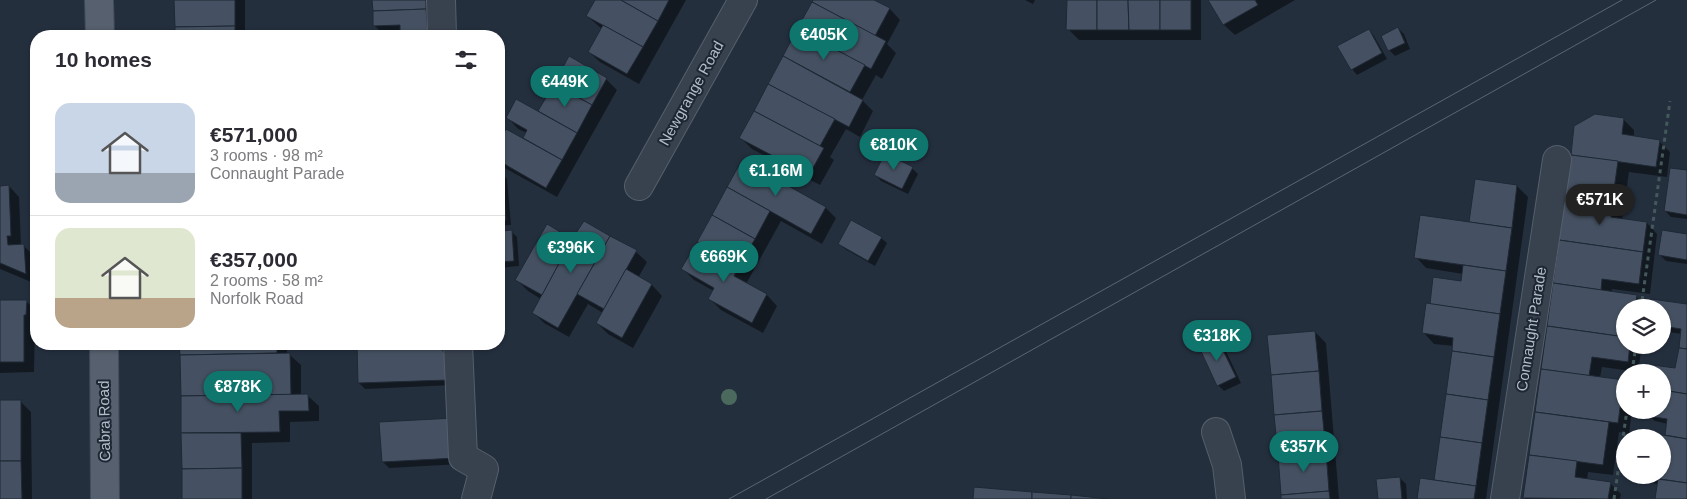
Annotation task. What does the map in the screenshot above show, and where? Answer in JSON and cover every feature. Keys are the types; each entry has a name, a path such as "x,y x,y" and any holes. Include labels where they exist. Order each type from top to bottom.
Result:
{"main road":[{"path":"99,0 100,30"},
{"name":"Cabra Road","path":"104,350 105,499"}],"street":[{"path":"441,0 442,30"},
{"name":"Newgrange Road","path":"639,186 742,0"},
{"name":"Connaught Parade","path":"1505,499 1557,160"},
{"path":"458,350 463,458 484,469 476,499"},
{"path":"1216,432 1227,465 1231,499"}],"path":[{"path":"1642,299 1670,101"},
{"path":"1614,499 1626,419"}],"building":[{"path":"174,0 235,0 235,26 175,27"},
{"path":"372,0 426,0 426,9 373,11"},
{"path":"595,0 621,0 658,21 643,47 586,16"},
{"path":"621,0 669,0 658,21"},
{"path":"813,0 874,0 890,8 875,36 812,2"},
{"path":"1067,0 1097,0 1097,30 1066,30"},
{"path":"1097,0 1128,0 1129,30 1097,30"},
{"path":"1128,0 1160,0 1160,30 1129,30"},
{"path":"1160,0 1191,0 1191,30 1160,30"},
{"path":"1208,0 1255,0 1258,5 1223,25"},
{"path":"812,2 886,41 871,69 797,29"},
{"path":"426,9 428,30 400,30 400,25 373,26 373,11"},
{"path":"603,25 643,47 627,74 588,52"},
{"path":"235,26 235,30 175,30 175,27"},
{"path":"1398,27 1405,43 1388,51 1381,36"},
{"path":"797,29 865,65 850,92 783,56"},
{"path":"1369,29 1382,53 1351,70 1337,46"},
{"path":"569,56 607,78 592,105 554,84"},
{"path":"783,56 863,100 849,127 768,84"},
{"path":"554,84 592,105 577,133 538,111"},
{"path":"768,84 835,119 820,146 754,111"},
{"path":"516,99 577,133 562,160 523,138 527,130 506,118"},
{"path":"754,111 824,148 809,175 739,138"},
{"path":"1595,114 1624,118 1622,134 1660,140 1656,167 1571,155 1574,126"},
{"path":"506,129 562,160 546,188 505,164"},
{"path":"885,153 913,167 902,189 874,175"},
{"path":"1571,155 1618,161 1612,204 1565,197"},
{"path":"742,160 826,207 811,234 727,187"},
{"path":"1670,168 1687,170 1687,215 1664,211"},
{"path":"1475,179 1517,185 1512,228 1469,222"},
{"path":"9,185 11,236 7,236 8,245 24,244 26,274 0,263 0,186"},
{"path":"727,187 770,211 755,239 712,215"},
{"path":"1565,197 1612,204 1611,217 1647,222 1643,252 1559,240"},
{"path":"712,215 755,239 739,266 697,242"},
{"path":"1420,215 1512,228 1506,271 1414,258"},
{"path":"851,220 882,237 868,261 838,244"},
{"path":"584,221 610,236 558,328 532,313 572,239"},
{"path":"547,224 572,239 542,295 515,280"},
{"path":"512,230 514,261 505,262 505,231"},
{"path":"1662,230 1687,234 1687,260 1658,255"},
{"path":"610,236 637,250 604,309 577,294"},
{"path":"1559,240 1643,252 1639,284 1602,279 1601,290 1553,283"},
{"path":"697,242 739,266 734,276 767,294 752,323 708,299 714,288 681,269"},
{"path":"1463,265 1506,271 1500,314 1430,304 1433,277 1461,281"},
{"path":"626,269 652,284 622,338 596,323"},
{"path":"1553,283 1637,295 1636,299 1616,299 1616,336 1547,326"},
{"path":"0,300 27,300 26,315 24,315 24,362 0,362"},
{"path":"1671,302 1687,304 1687,349 1679,348 1681,329 1671,327"},
{"path":"1426,303 1500,314 1494,357 1452,351 1453,338 1422,333"},
{"path":"1547,326 1616,336 1616,354 1629,354 1628,362 1592,357 1589,376 1541,369"},
{"path":"1315,331 1319,371 1271,375 1267,335"},
{"path":"1217,338 1236,377 1217,386 1199,347"},
{"path":"1679,348 1687,349 1687,394 1671,391 1671,367 1675,368"},
{"path":"180,350 277,350 277,353 180,355"},
{"path":"357,350 442,350 447,358 448,380 358,383"},
{"path":"1452,351 1494,357 1488,400 1446,394"},
{"path":"290,353 291,395 181,396 180,355"},
{"path":"1541,369 1616,379 1616,419 1619,419 1618,423 1535,412"},
{"path":"1319,371 1322,411 1274,415 1271,375"},
{"path":"1671,391 1687,394 1687,439 1671,436 1671,429 1666,429 1667,419 1671,419"},
{"path":"308,394 309,411 279,411 280,432 181,433 181,396"},
{"path":"1446,394 1488,400 1482,443 1440,437"},
{"path":"0,400 21,400 21,461 0,461"},
{"path":"1322,411 1326,451 1278,455 1274,415"},
{"path":"1535,412 1609,422 1603,465 1529,455"},
{"path":"454,418 456,458 382,462 379,422"},
{"path":"181,433 241,433 242,468 182,469"},
{"path":"1671,436 1687,439 1687,483 1671,481"},
{"path":"1440,437 1482,443 1476,486 1434,480"},
{"path":"1326,451 1329,491 1281,495 1278,455"},
{"path":"1529,455 1577,461 1575,477 1611,482 1608,499 1523,498"},
{"path":"0,461 21,461 22,499 0,499"},
{"path":"242,468 242,499 182,499 182,469"},
{"path":"1400,477 1402,499 1378,499 1376,479"},
{"path":"1420,478 1476,486 1474,499 1417,499"},
{"path":"1671,481 1687,483 1687,499 1655,499 1657,484 1671,484"},
{"path":"974,487 1032,492 1032,499 973,499"},
{"path":"1329,491 1330,499 1281,499 1281,495"},
{"path":"1032,492 1071,495 1071,499 1032,499"},
{"path":"1071,495 1109,499 1071,499"}],"tram line":[{"path":"729,499 1622,0"},
{"path":"766,499 1656,0"}]}
